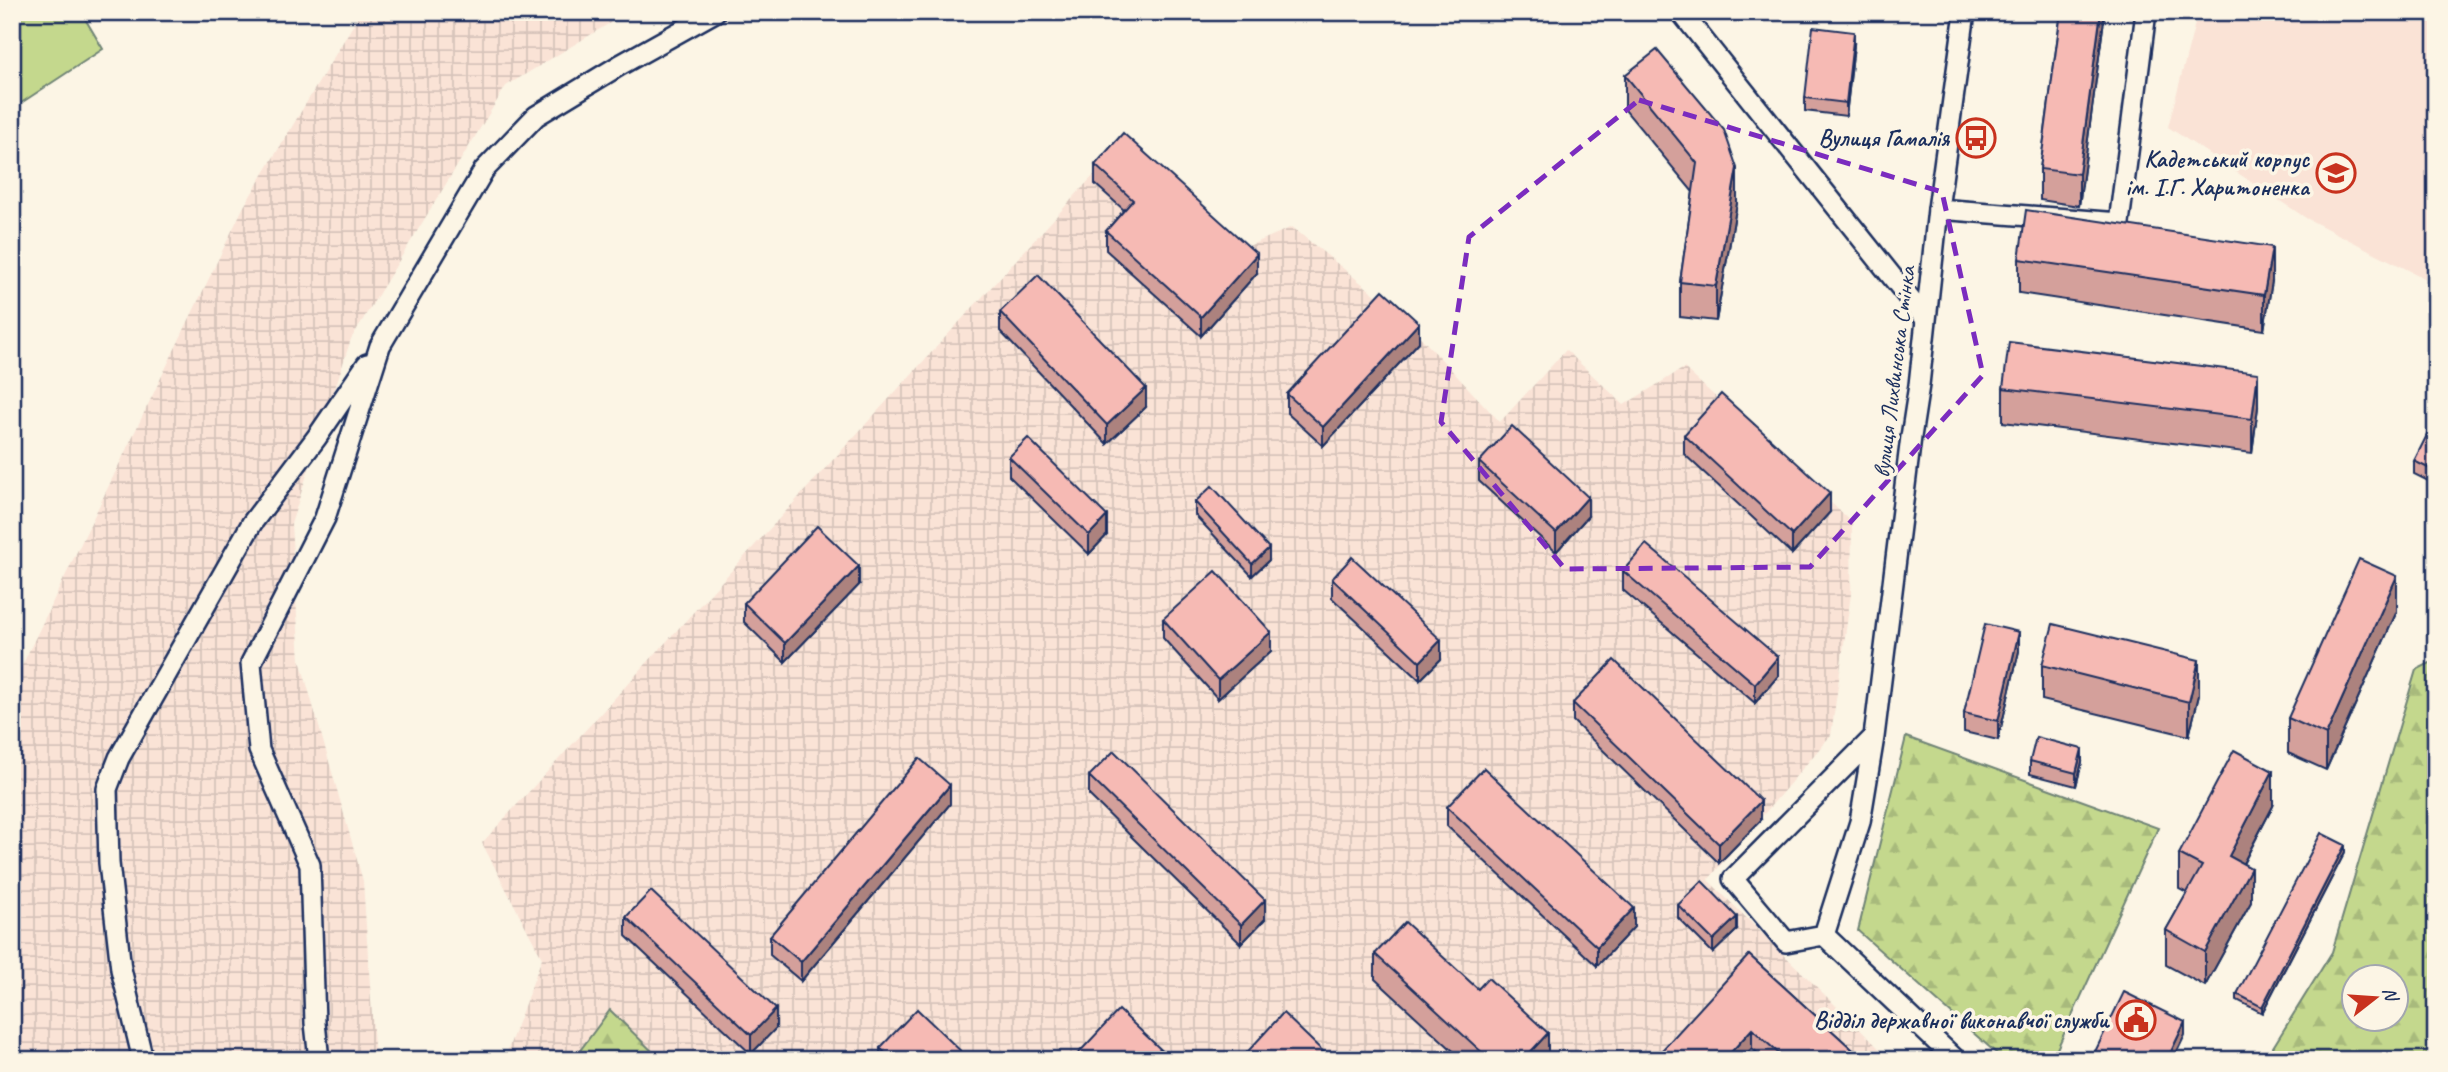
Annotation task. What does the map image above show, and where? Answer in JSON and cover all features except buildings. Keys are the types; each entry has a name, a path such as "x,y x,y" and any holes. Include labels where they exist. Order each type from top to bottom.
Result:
{"street":[{"path":"143,1060 121,969 109,863 107,789 119,758 252,523 317,437 380,346 484,170 536,116 715,12"},
{"path":"1681,12 1925,318"},
{"name":"вулиця Лихвинська Стінка","path":"1825,935 1860,822 1874,737 1910,437 1919,385 1938,209 1965,12"},
{"path":"1938,209 2119,223 2146,12"},
{"path":"319,1060 315,1023 310,865 259,750 251,663 325,518 380,346"},
{"path":"1874,737 1733,879 1786,942 1825,935 1956,1060"}],"highlighted area":[{"path":"1639,100 1942,192 1983,375 1810,567 1565,569 1441,422 1469,237"}],"shaded area":[{"path":"361,12 628,12 506,86 351,339 291,524 300,660 363,881 375,1060 18,1060 12,1036 12,693 15,680 243,208"},
{"name":"Кадетський корпус ім. І.Г. Харитоненка","path":"2198,12 2436,12 2436,284 2306,218 2168,127"},
{"path":"1126,140 1244,248 1292,227 1397,312 1500,422 1566,350 1624,405 1684,368 1852,522 1851,594 1831,735 1708,880 1891,1060 504,1060 542,958 482,843"}],"green space":[{"path":"12,12 81,12 103,49 12,109"},
{"path":"2436,660 2436,1060 2265,1060 2332,952 2416,670"},
{"path":"1906,737 2158,828 2052,1060 2004,1060 1858,931"},
{"path":"610,1010 661,1060 573,1060"}],"place":[{"name":"Вулиця Гамалія","path":"1976,138"},
{"name":"Кадетський корпус ім. І.Г. Харитоненка","path":"2336,173"},
{"name":"Відділ державної виконавчої служби","path":"2136,1020"}]}
